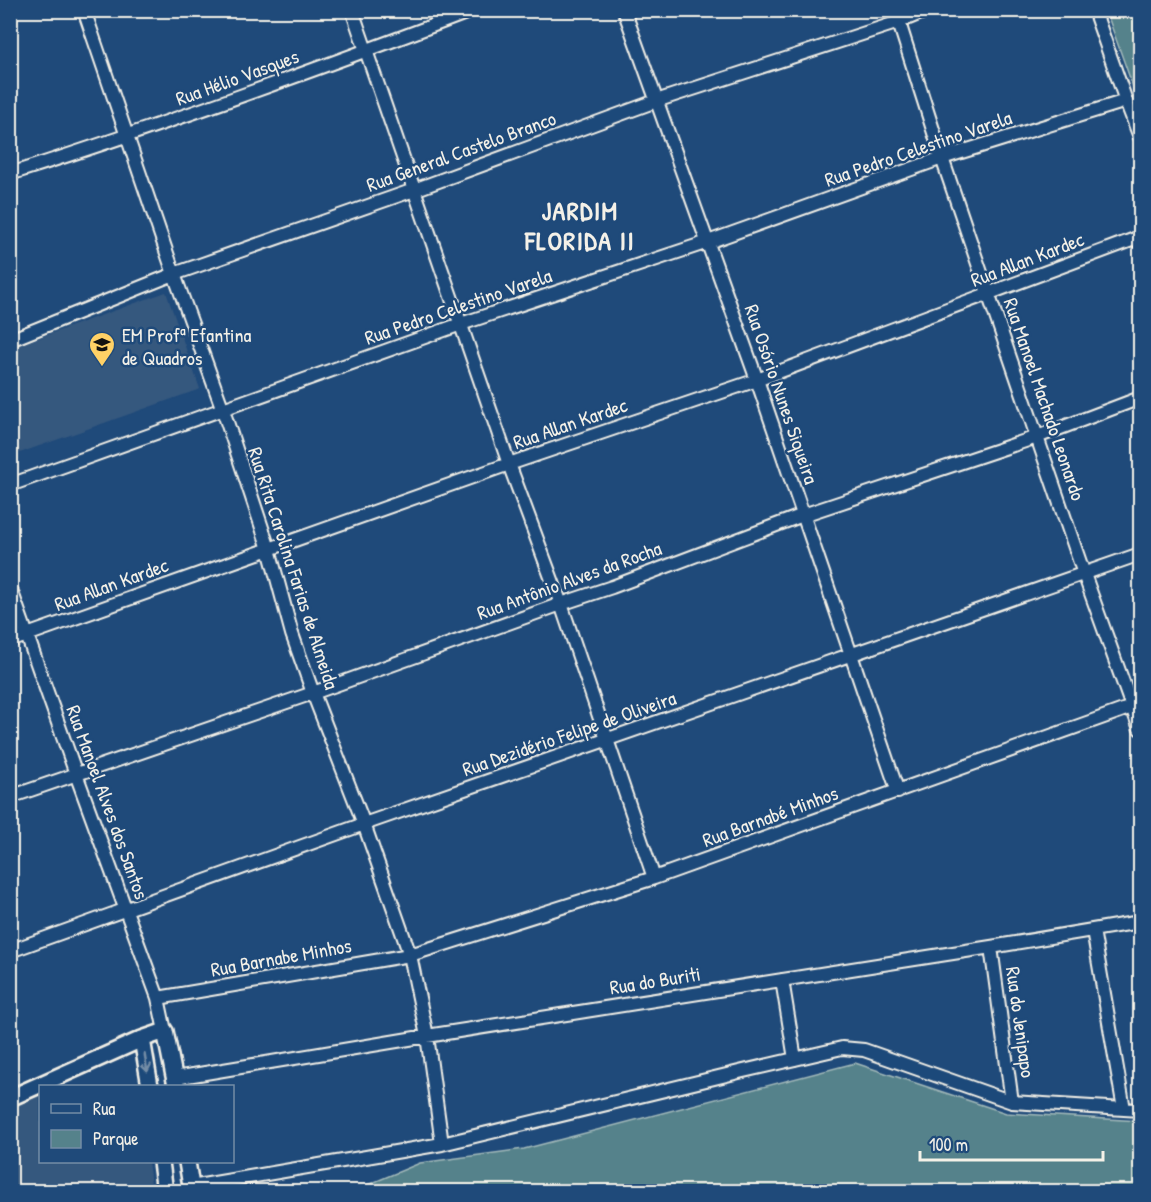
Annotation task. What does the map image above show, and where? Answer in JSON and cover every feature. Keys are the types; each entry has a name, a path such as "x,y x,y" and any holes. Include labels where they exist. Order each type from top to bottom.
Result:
{"street":[{"name":"Rua Rita Carolina Farias de Almeida","path":"84,10 223,410 268,549 292,634 364,824 410,955 427,1036 442,1144"},
{"path":"352,10 509,464 561,603 654,878"},
{"name":"Rua Hélio Vasques","path":"10,174 128,136 474,10"},
{"name":"Rua Osório Nunes Siqueira","path":"624,10 757,380 897,792"},
{"name":"Rua General Castelo Branco","path":"10,340 174,274 897,16 928,10"},
{"path":"1094,10 1140,138"},
{"name":"Rua Manoel Machado Leonardo","path":"897,16 942,158 1084,574 1136,706 1140,729"},
{"name":"Rua Pedro Celestino Varela","path":"10,485 461,324 708,242 942,158 1125,101"},
{"name":"Rua Allan Kardec","path":"10,641 509,464 757,380 1140,237"},
{"name":"Rua Antônio Alves da Rocha","path":"10,797 313,693 561,603 612,587 803,515 1037,437 1140,398"},
{"name":"Rua Dezidério Felipe de Oliveira","path":"10,951 364,824 1140,554"},
{"name":"Rua Manoel Alves dos Santos","path":"10,587 158,998 165,1031"},
{"name":"Rua Barnabé Minhos","path":"410,955 654,878 1136,706"},
{"name":"Rua do Buriti","path":"176,1082 427,1036 1140,922"},
{"path":"1093,930 1124,1109"},
{"name":"Rua do Jenipapo","path":"991,947 1012,1102"},
{"name":"Rua Barnabe Minhos","path":"158,998 410,955"},
{"path":"782,980 795,1059"},
{"path":"39,1085 165,1031 176,1082"},
{"path":"142,1039 150,1085"},
{"path":"187,1163 191,1189 442,1144 842,1048 864,1050 1012,1102 1140,1110"},
{"path":"10,1098 39,1085"},
{"path":"161,1163 165,1191"}],"shaded area":[{"name":"EM Profª Efantina de Quadros","path":"166,292 200,389 11,456 11,348"},
{"path":"39,1093 39,1163 148,1163 152,1191 11,1191 11,1107"}],"green space":[{"path":"1106,11 1140,11 1140,105 1137,98"},
{"path":"855,1063 1006,1113 1140,1121 1140,1191 353,1191 420,1163 524,1149"}],"place":[{"name":"EM Profª Efantina de Quadros","path":"102,368"}],"district":[{"name":"JARDIM FLORIDA II","path":"580,224"}]}
